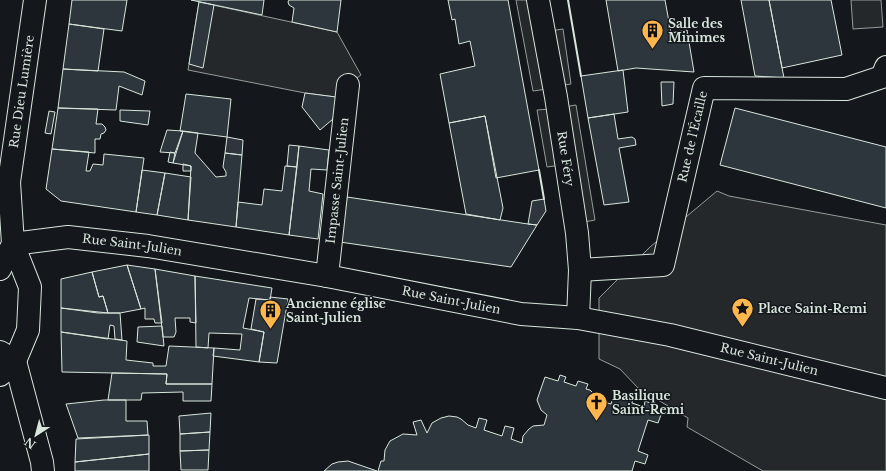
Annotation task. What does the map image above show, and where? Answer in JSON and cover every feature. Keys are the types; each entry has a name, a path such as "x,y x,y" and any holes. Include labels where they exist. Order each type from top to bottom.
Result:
{"street":[{"name":"Rue Dieu Lumière","path":"13,244 4,181 35,0"},
{"name":"Rue Féry","path":"538,0 556,97 577,233 580,270 578,318"},
{"name":"Rue de l'Écaille","path":"580,270 662,265 704,88 846,89 882,76 886,68"},
{"name":"Impasse Saint-Julien","path":"327,276 348,85"},
{"name":"Rue Saint-Julien","path":"13,244 68,237 148,246 327,276 521,314 578,318 677,337 886,388"},
{"path":"0,269 13,244"},
{"path":"13,244 30,286 28,330 5,363 42,467"}],"shaded area":[{"path":"516,0 530,0 547,89 533,91"},
{"path":"851,0 881,0 883,27 853,29"},
{"path":"199,2 337,32 361,75 336,97 305,93 188,70"},
{"path":"563,29 571,84 558,86 550,31"},
{"path":"576,105 595,220 584,222 564,107"},
{"path":"551,109 561,165 547,167 537,110"},
{"name":"Place Saint-Remi","path":"717,191 729,196 886,225 886,471 763,471 687,427 688,418 638,388 620,369 599,359 599,298 650,247"}],"building":[{"path":"72,0 127,0 122,31 69,24"},
{"path":"191,0 264,0 262,15"},
{"path":"289,0 341,0 337,32 292,22 294,8 289,5"},
{"path":"448,0 508,0 539,170 496,178 485,116 449,123 440,74 475,66 470,41 459,44 455,19 452,20"},
{"name":"Salle des Minimes","path":"606,0 665,0 671,33 687,30 694,72 636,68 618,71"},
{"path":"741,0 769,0 784,78 755,76"},
{"path":"769,0 831,0 842,55 782,68"},
{"path":"199,2 214,5 203,68 189,64"},
{"path":"69,24 104,29 98,71 63,69"},
{"path":"63,69 124,72 145,81 142,95 119,86 116,110 58,108"},
{"path":"623,70 628,112 588,118 581,76"},
{"path":"661,82 674,82 673,104 662,106"},
{"path":"305,93 336,97 333,119 320,130 302,107"},
{"path":"186,94 231,99 227,137 180,131"},
{"path":"58,108 98,109 96,124 102,124 106,130 101,134 100,139 95,139 95,153 52,149"},
{"path":"735,108 886,147 886,208 720,165"},
{"path":"120,110 150,111 148,125 120,121"},
{"path":"49,111 55,112 51,134 45,133"},
{"path":"614,114 618,139 632,137 635,139 636,145 619,148 629,202 604,205 588,118"},
{"path":"485,116 503,208 500,220 466,214 449,123"},
{"path":"167,130 183,131 175,153 160,152"},
{"path":"183,131 198,133 195,153 216,177 226,176 226,172 223,167 225,153 242,155 236,227 188,220 191,166 173,163"},
{"path":"227,137 243,140 242,155 225,153"},
{"path":"289,145 299,146 297,167 287,166"},
{"path":"299,146 329,150 327,170 311,169 309,191 323,194 318,239 289,235"},
{"path":"52,149 89,152 86,171 90,171 93,164 103,165 104,154 144,158 136,212 61,201 46,189"},
{"path":"170,152 175,153 173,163 168,162"},
{"path":"183,164 191,166 191,171 183,171"},
{"path":"285,166 297,167 289,235 236,227 238,202 262,205 264,189 282,191"},
{"path":"142,170 165,173 157,215 136,212"},
{"path":"165,173 191,177 188,220 157,215"},
{"path":"347,197 537,225 511,267 340,242"},
{"path":"544,199 546,211 537,225 528,224 532,201"},
{"path":"127,265 141,309 120,313 108,313 103,296 99,297 92,272"},
{"path":"127,265 155,269 162,323 155,323 154,319 145,319 145,308 141,309"},
{"path":"155,269 195,276 196,323 190,322 190,318 175,318 176,332 174,337 163,337"},
{"path":"92,272 99,297 103,296 108,313 61,308 61,279"},
{"path":"195,276 272,288 270,300 249,298 243,328 264,332 259,362 213,356 214,348 240,350 242,334 209,333 208,348 196,347"},
{"name":"Ancienne église Saint-Julien","path":"270,297 288,299 277,363 259,362 264,332 251,329 256,299 270,300"},
{"path":"61,308 98,313 120,313 122,340 115,339 114,326 110,325 108,339 61,332"},
{"path":"162,326 164,346 137,342 138,327"},
{"path":"61,332 127,341 126,360 153,363 153,366 166,366 169,346 214,348 212,384 166,384 167,374 62,372"},
{"path":"112,373 167,374 166,384 212,384 211,401 183,401 183,392 142,393 141,400 108,400"},
{"name":"Basilique Saint-Remi","path":"560,375 566,377 564,382 576,386 578,381 588,384 586,389 590,390 594,394 593,399 611,404 612,400 615,398 623,400 624,395 633,397 632,403 644,407 645,401 653,404 651,409 662,412 658,423 648,420 638,451 648,455 645,464 635,461 632,471 378,471 381,461 384,461 385,450 390,441 403,434 417,435 413,422 421,420 427,433 432,423 441,418 449,416 457,417 468,425 476,428 479,418 487,420 484,430 502,436 505,426 514,428 511,439 522,443 523,436 529,429 533,426 544,425 547,415 541,410 537,400 545,377 558,381"},
{"path":"104,400 126,400 126,421 147,421 148,435 78,438 66,404"},
{"path":"211,413 210,432 180,434 179,416"},
{"path":"210,432 209,450 180,451 180,434"},
{"path":"149,435 149,454 75,462 76,439"},
{"path":"209,450 208,470 181,470 180,451"},
{"path":"149,454 149,471 75,471 75,462"},
{"path":"348,461 377,471 324,471 332,464"}],"wall":[{"path":"568,0 581,76"},
{"path":"539,170 544,199"}],"place":[{"name":"Salle des Minimes","path":"653,50"},
{"name":"Place Saint-Remi","path":"743,328"},
{"name":"Ancienne église Saint-Julien","path":"270,330"},
{"name":"Basilique Saint-Remi","path":"596,422"}]}
